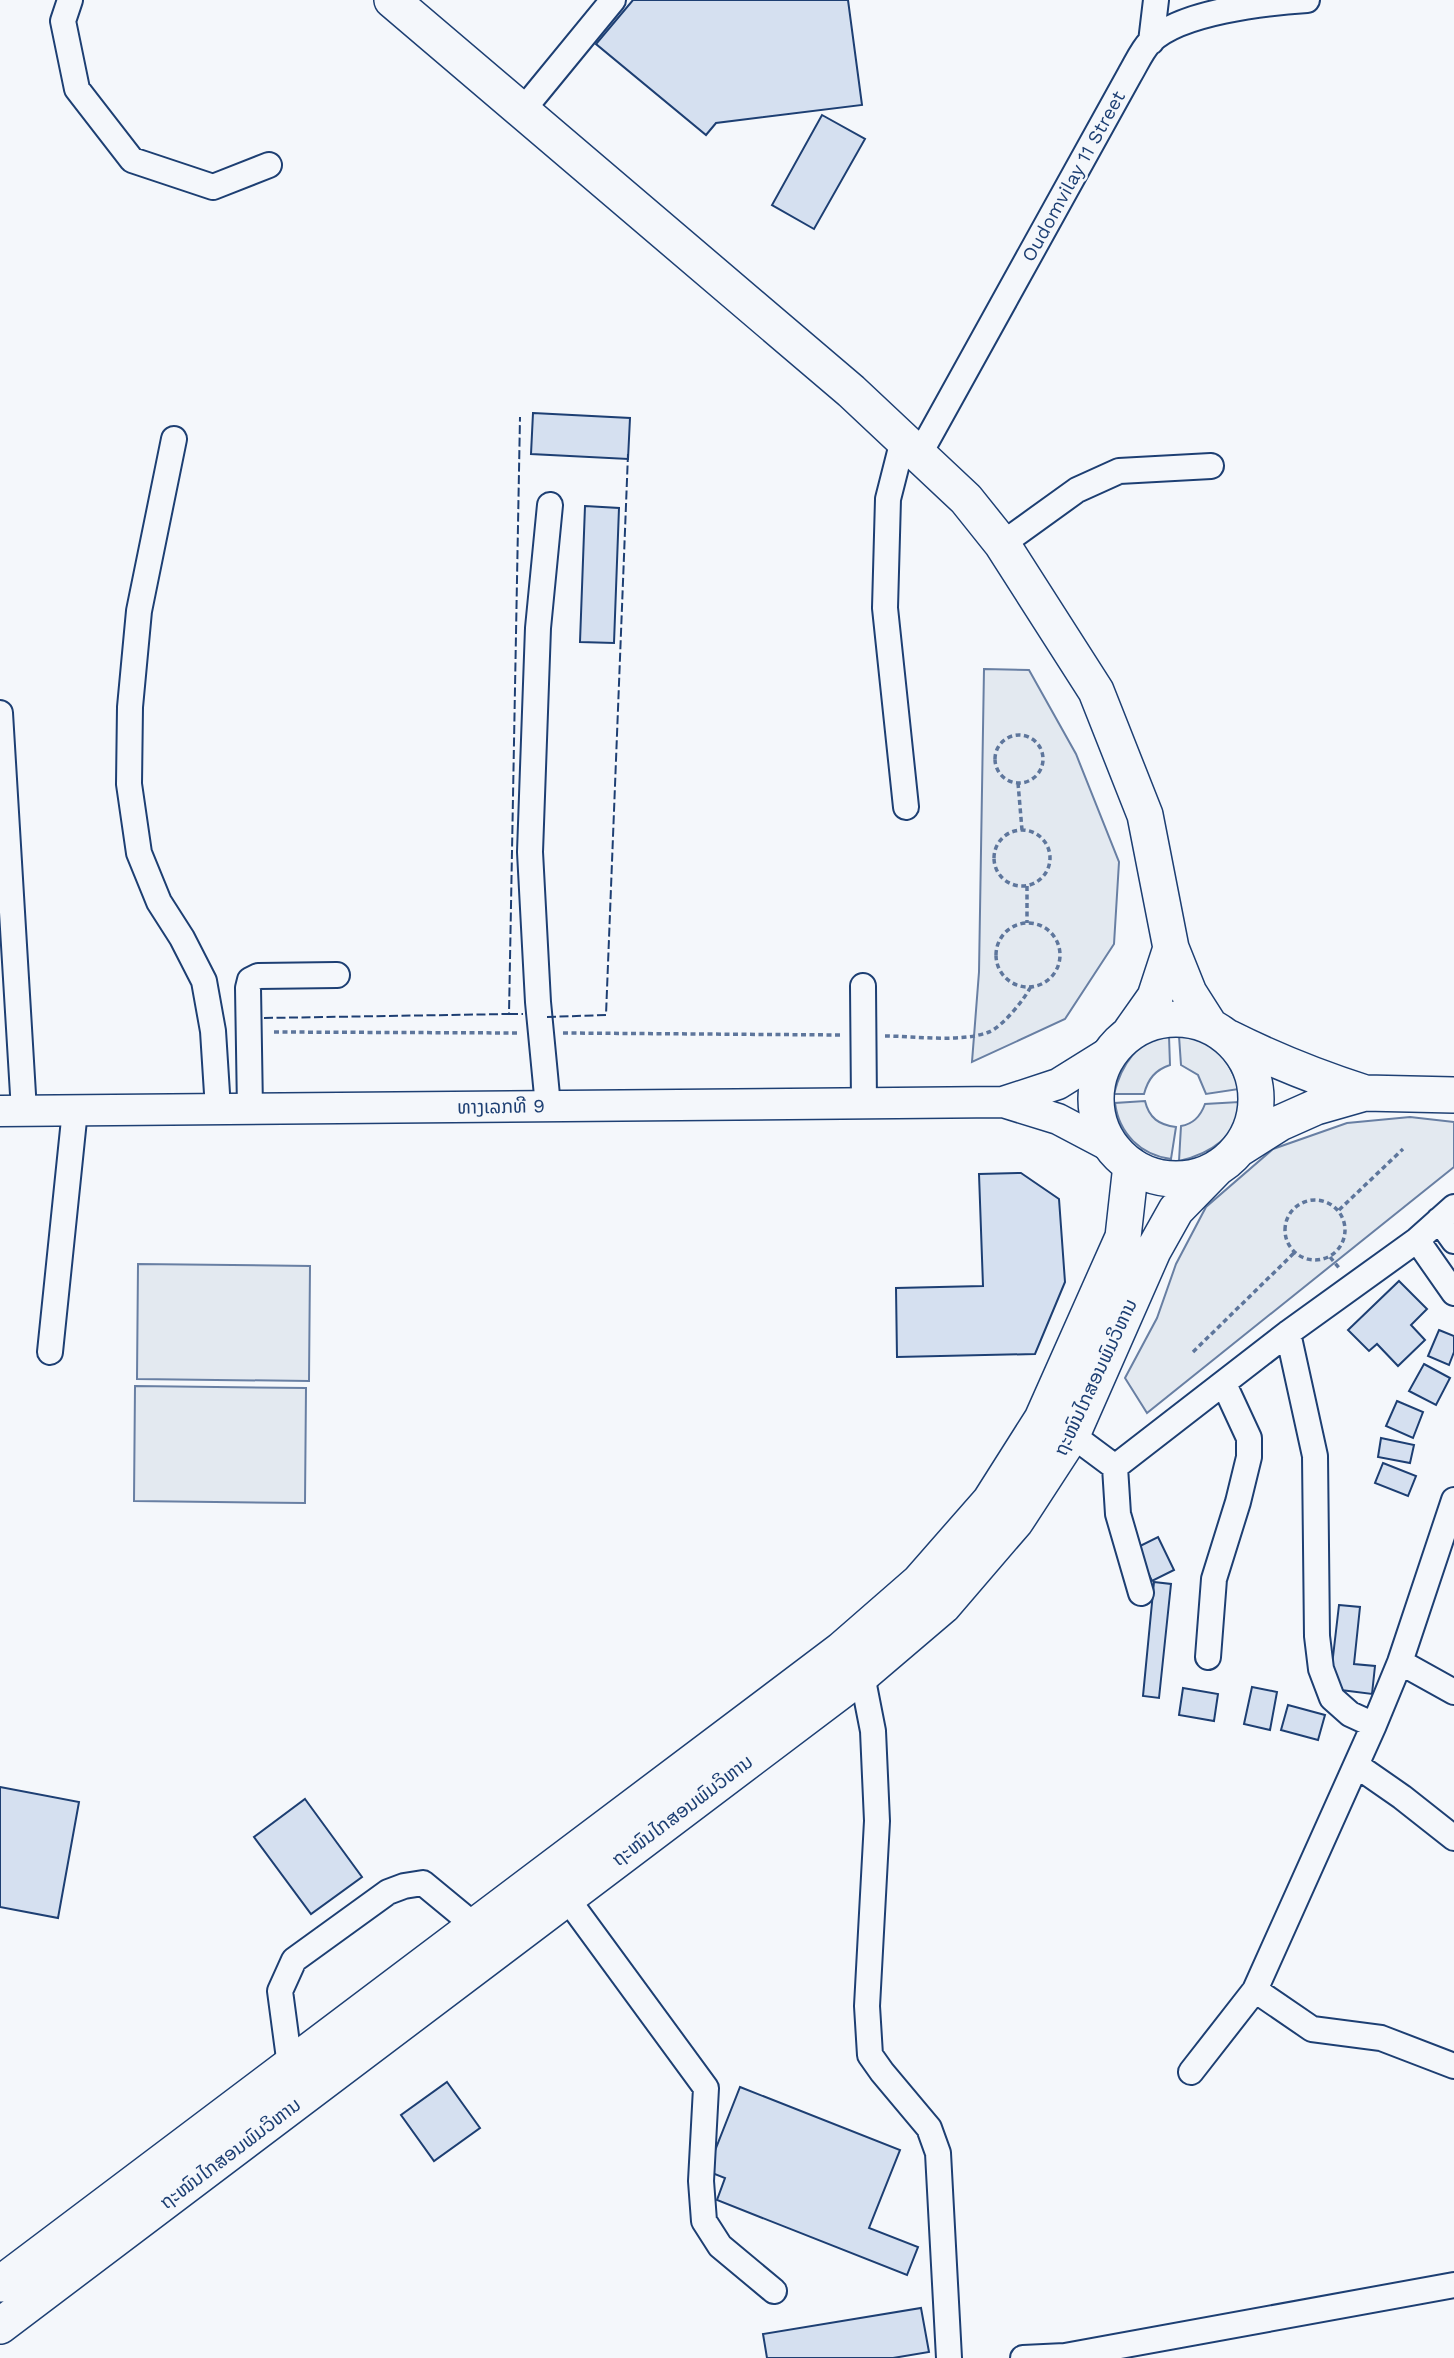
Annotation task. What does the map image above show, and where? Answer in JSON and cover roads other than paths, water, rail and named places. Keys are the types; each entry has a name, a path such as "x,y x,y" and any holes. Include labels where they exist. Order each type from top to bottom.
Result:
{"highway":[{"path":"393,0 851,391 965,499 1002,544 1096,691 1145,815 1171,948 1189,993 1218,1031 1243,1055 1253,1078 1256,1102 1251,1127 1228,1158"},
{"path":"1171,948 1155,997 1100,1074 1096,1099 1100,1125 1122,1156 1152,1175 1174,1179 1197,1176 1280,1123 1316,1107 1365,1093 1454,1095"},
{"path":"1121,1041 1156,1021 1183,1019 1218,1031 1266,1057 1365,1093"},
{"name":"ຖະໜົນໄກສອນພົມວິຫານ","path":"0,2284 290,2066 487,1936 566,1898 852,1662 990,1501 1042,1419 1123,1237 1122,1156"},
{"name":"ຖະໜົນໄກສອນພົມວິຫານ","path":"0,2326 487,1936 852,1662 943,1606 1016,1521 1072,1435 1153,1251 1176,1210 1228,1158"}],"main road":[{"name":"ທາງເລກທີ 9","path":"1003,1102 1058,1084 1121,1041"},
{"name":"ທາງເລກທີ 9","path":"12,1111 1003,1102 1058,1119 1122,1156"}],"street":[{"path":"70,0 64,21 77,89 132,160 213,187 269,165"},
{"path":"522,111 613,0"},
{"path":"1151,41 1156,0"},
{"name":"Oudomvilay 11 Street","path":"906,807 885,608 888,499 911,447 1129,74 1151,41 1185,20 1275,1 1307,0"},
{"path":"174,439 139,611 130,707 129,784 139,853 159,902 182,938 204,981 213,1031 218,1109"},
{"path":"1002,544 1077,489 1119,471 1211,466"},
{"path":"548,1106 530,852 538,628 550,505"},
{"path":"0,713 12,1111"},
{"path":"250,1109 250,981 257,976 337,975"},
{"path":"863,986 864,1103"},
{"path":"50,1352 75,1110"},
{"path":"1115,1467 1287,1333 1417,1240 1447,1213 1454,1241"},
{"path":"1417,1240 1454,1293"},
{"path":"1287,1333 1315,1456 1317,1636 1321,1669 1332,1698 1350,1714 1374,1726"},
{"path":"1208,1657 1214,1579 1250,1457 1249,1438 1224,1384"},
{"path":"1072,1435 1115,1467 1118,1514 1141,1594"},
{"path":"1191,2072 1255,1990 1400,1662 1454,1500"},
{"path":"852,1662 873,1731 877,1821 867,2006 870,2055 929,2128 938,2153 949,2358"},
{"path":"1400,1662 1454,1692"},
{"path":"1356,1765 1454,1838"},
{"path":"290,2066 280,1991 294,1960 388,1892 423,1883 487,1936"},
{"path":"566,1898 706,2088 701,2181 704,2221 720,2246 774,2291"},
{"path":"1255,1990 1312,2029 1381,2038 1454,2066"},
{"path":"1023,2358 1065,2356 1454,2285"}]}
